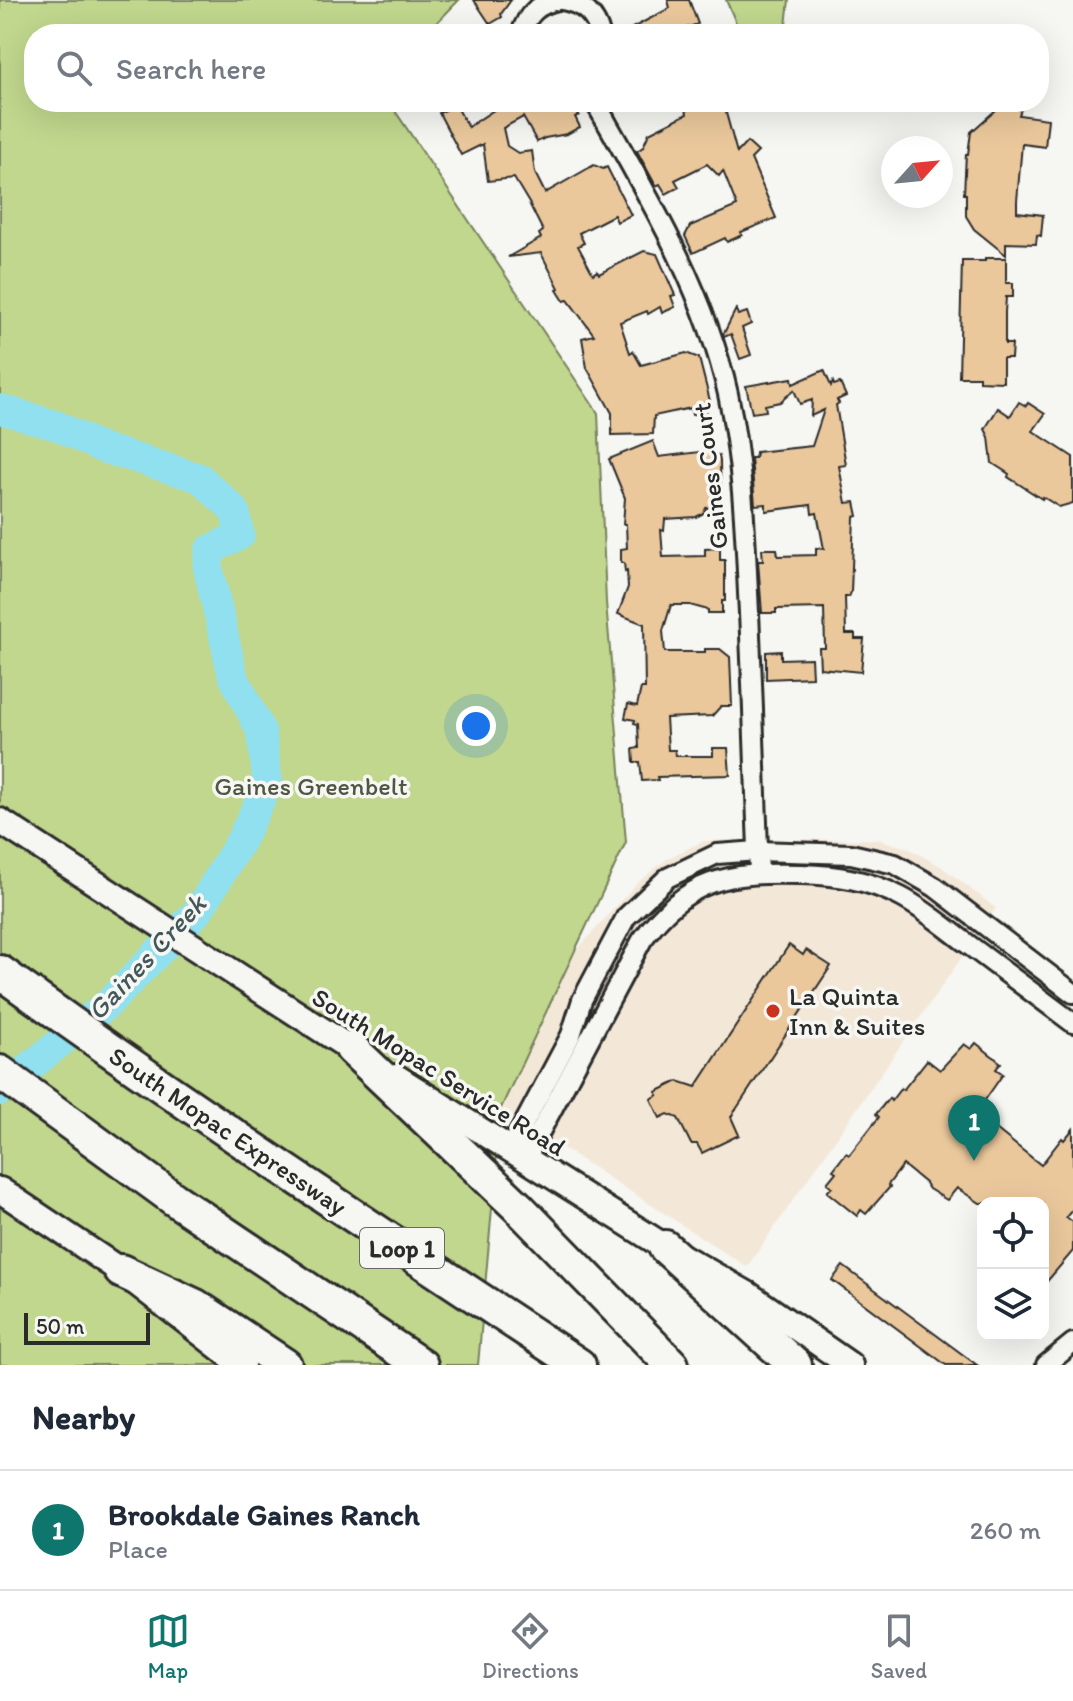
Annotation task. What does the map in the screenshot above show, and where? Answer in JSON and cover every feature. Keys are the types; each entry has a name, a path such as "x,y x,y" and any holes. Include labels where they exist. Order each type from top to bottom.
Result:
{"highway":[{"name":"South Mopac Expressway","path":"0,972 226,1131 579,1365"},
{"path":"352,1049 518,1207 672,1365"},
{"path":"0,1072 174,1199 421,1365"},
{"path":"665,1247 795,1365"},
{"path":"121,1271 196,1306 285,1365"}],"main road":[{"name":"South Mopac Service Road","path":"0,821 517,1155 749,1295 850,1365"},
{"path":"0,1190 121,1271 242,1365"}],"street":[{"path":"524,24 534,9 560,0 574,2 586,9 596,24"},
{"name":"Gaines Court","path":"600,112 676,250 706,324 727,392 736,442 745,529 759,873"},
{"path":"517,1155 571,1035 582,1000 626,917 667,878 717,854 758,851 851,854 895,864 935,887 1073,993"},
{"path":"517,1155 588,1045 642,940 662,913 708,884 729,876 759,873 833,876 882,887 920,909 1073,1023"},
{"path":"571,1035 588,1045"},
{"path":"1046,1365 1070,1350"}],"shaded area":[{"path":"877,839 908,848 942,867 996,908 747,1267 501,1108 576,951 636,884 668,858 704,841"}],"green space":[{"name":"Gaines Greenbelt","path":"0,0 459,0 436,24 24,24 24,112 396,112 598,413 606,602 626,842 501,1108 478,1365 0,1365"},
{"path":"726,0 789,0 786,24 737,24"}],"building":[{"path":"474,0 511,0 502,17 490,24"},
{"path":"668,0 689,0 698,24 640,24 670,8"},
{"path":"460,112 468,127 491,112 577,112 579,115 575,117 580,127 537,142 523,117 503,128 507,146 518,153 532,151 535,173 545,193 594,165 603,169 607,167 631,215 617,222 614,215 579,233 584,243 578,246 593,274 597,271 599,274 644,251 657,254 675,295 671,296 675,307 662,313 660,307 620,322 630,353 633,351 641,365 686,353 699,358 710,401 704,402 707,413 692,415 691,408 654,416 653,434 612,435 612,413 587,368 582,338 594,335 568,300 564,301 541,253 508,257 541,238 539,234 543,231 529,203 514,178 488,181 483,144 461,155 439,113"},
{"path":"726,112 737,153 747,142 758,152 751,159 776,218 741,232 742,235 727,242 725,238 693,253 685,236 690,226 737,206 723,171 719,176 707,164 675,180 679,187 666,194 660,184 656,186 637,151 643,147 649,133 687,114"},
{"path":"994,112 1020,112 1019,115 1048,119 1045,147 1022,144 1017,212 1043,215 1041,236 1037,235 1036,244 1006,243 1006,255 974,229 966,216 966,154 971,132"},
{"path":"985,258 1006,258 1006,283 1013,283 1013,297 1006,297 1005,344 1012,344 1011,358 1003,358 1003,382 959,377 962,261 985,261"},
{"path":"736,309 738,315 747,312 751,324 742,328 751,355 740,359 731,334 723,335"},
{"path":"824,370 831,386 833,382 834,385 840,383 846,396 837,400 839,403 836,405 846,465 839,466 846,503 855,502 858,516 854,517 851,592 849,597 845,597 846,634 855,634 855,639 864,639 861,672 820,668 819,648 825,648 824,608 776,609 776,613 762,613 758,561 763,561 762,549 777,549 778,556 816,555 816,548 824,549 817,513 812,514 811,505 766,511 766,504 755,505 751,458 755,458 756,452 812,446 824,410 811,416 812,400 800,404 794,390 780,402 765,405 766,411 752,413 746,386 792,378 793,384"},
{"path":"1019,402 1026,406 1028,403 1045,414 1033,431 1073,457 1073,503 1059,507 1042,499 992,463 985,429 998,408 1010,416"},
{"path":"653,441 659,457 708,451 719,456 721,506 706,508 696,517 665,519 664,531 661,530 663,557 705,556 705,549 720,548 720,560 725,560 722,613 708,613 708,610 690,605 671,605 663,631 665,652 720,649 730,657 732,706 721,706 712,716 666,718 668,750 675,750 676,756 713,756 713,748 728,748 730,775 657,777 658,780 642,781 640,762 634,762 633,749 639,748 638,724 625,718 628,704 637,706 641,688 645,688 644,624 618,614 628,587 627,571 621,563 621,549 627,548 626,524 623,524 625,498 609,459"},
{"path":"781,651 781,659 811,658 812,677 766,679 766,652"},
{"name":"La Quinta Inn & Suites","path":"789,945 803,955 806,950 831,966 731,1117 739,1135 702,1153 697,1144 691,1144 678,1118 668,1114 660,1118 651,1099 658,1095 656,1092 678,1081 696,1087"},
{"path":"976,1043 1001,1063 996,1069 1003,1074 976,1113 1041,1165 1073,1129 1073,1209 1066,1217 1073,1222 1073,1251 1049,1279 1049,1197 977,1197 977,1201 957,1188 947,1200 929,1189 903,1165 888,1185 890,1187 866,1214 861,1210 857,1216 827,1192 832,1187 827,1183 836,1172 833,1170 879,1117 876,1114 889,1098 891,1101 901,1088 903,1090 927,1060 940,1070 964,1044 971,1049"},
{"path":"843,1266 977,1365 946,1365 832,1280"}],"waterway":[{"name":"Gaines Creek","path":"0,409 58,426 99,447 200,478 235,511 240,535 210,550 208,568 233,676 261,731 268,784 241,840 199,910 110,1002 0,1091"}],"place":[{"name":"La Quinta Inn & Suites","path":"773,1011"},
{"name":"Brookdale Gaines Ranch","path":"974,1161"}]}
